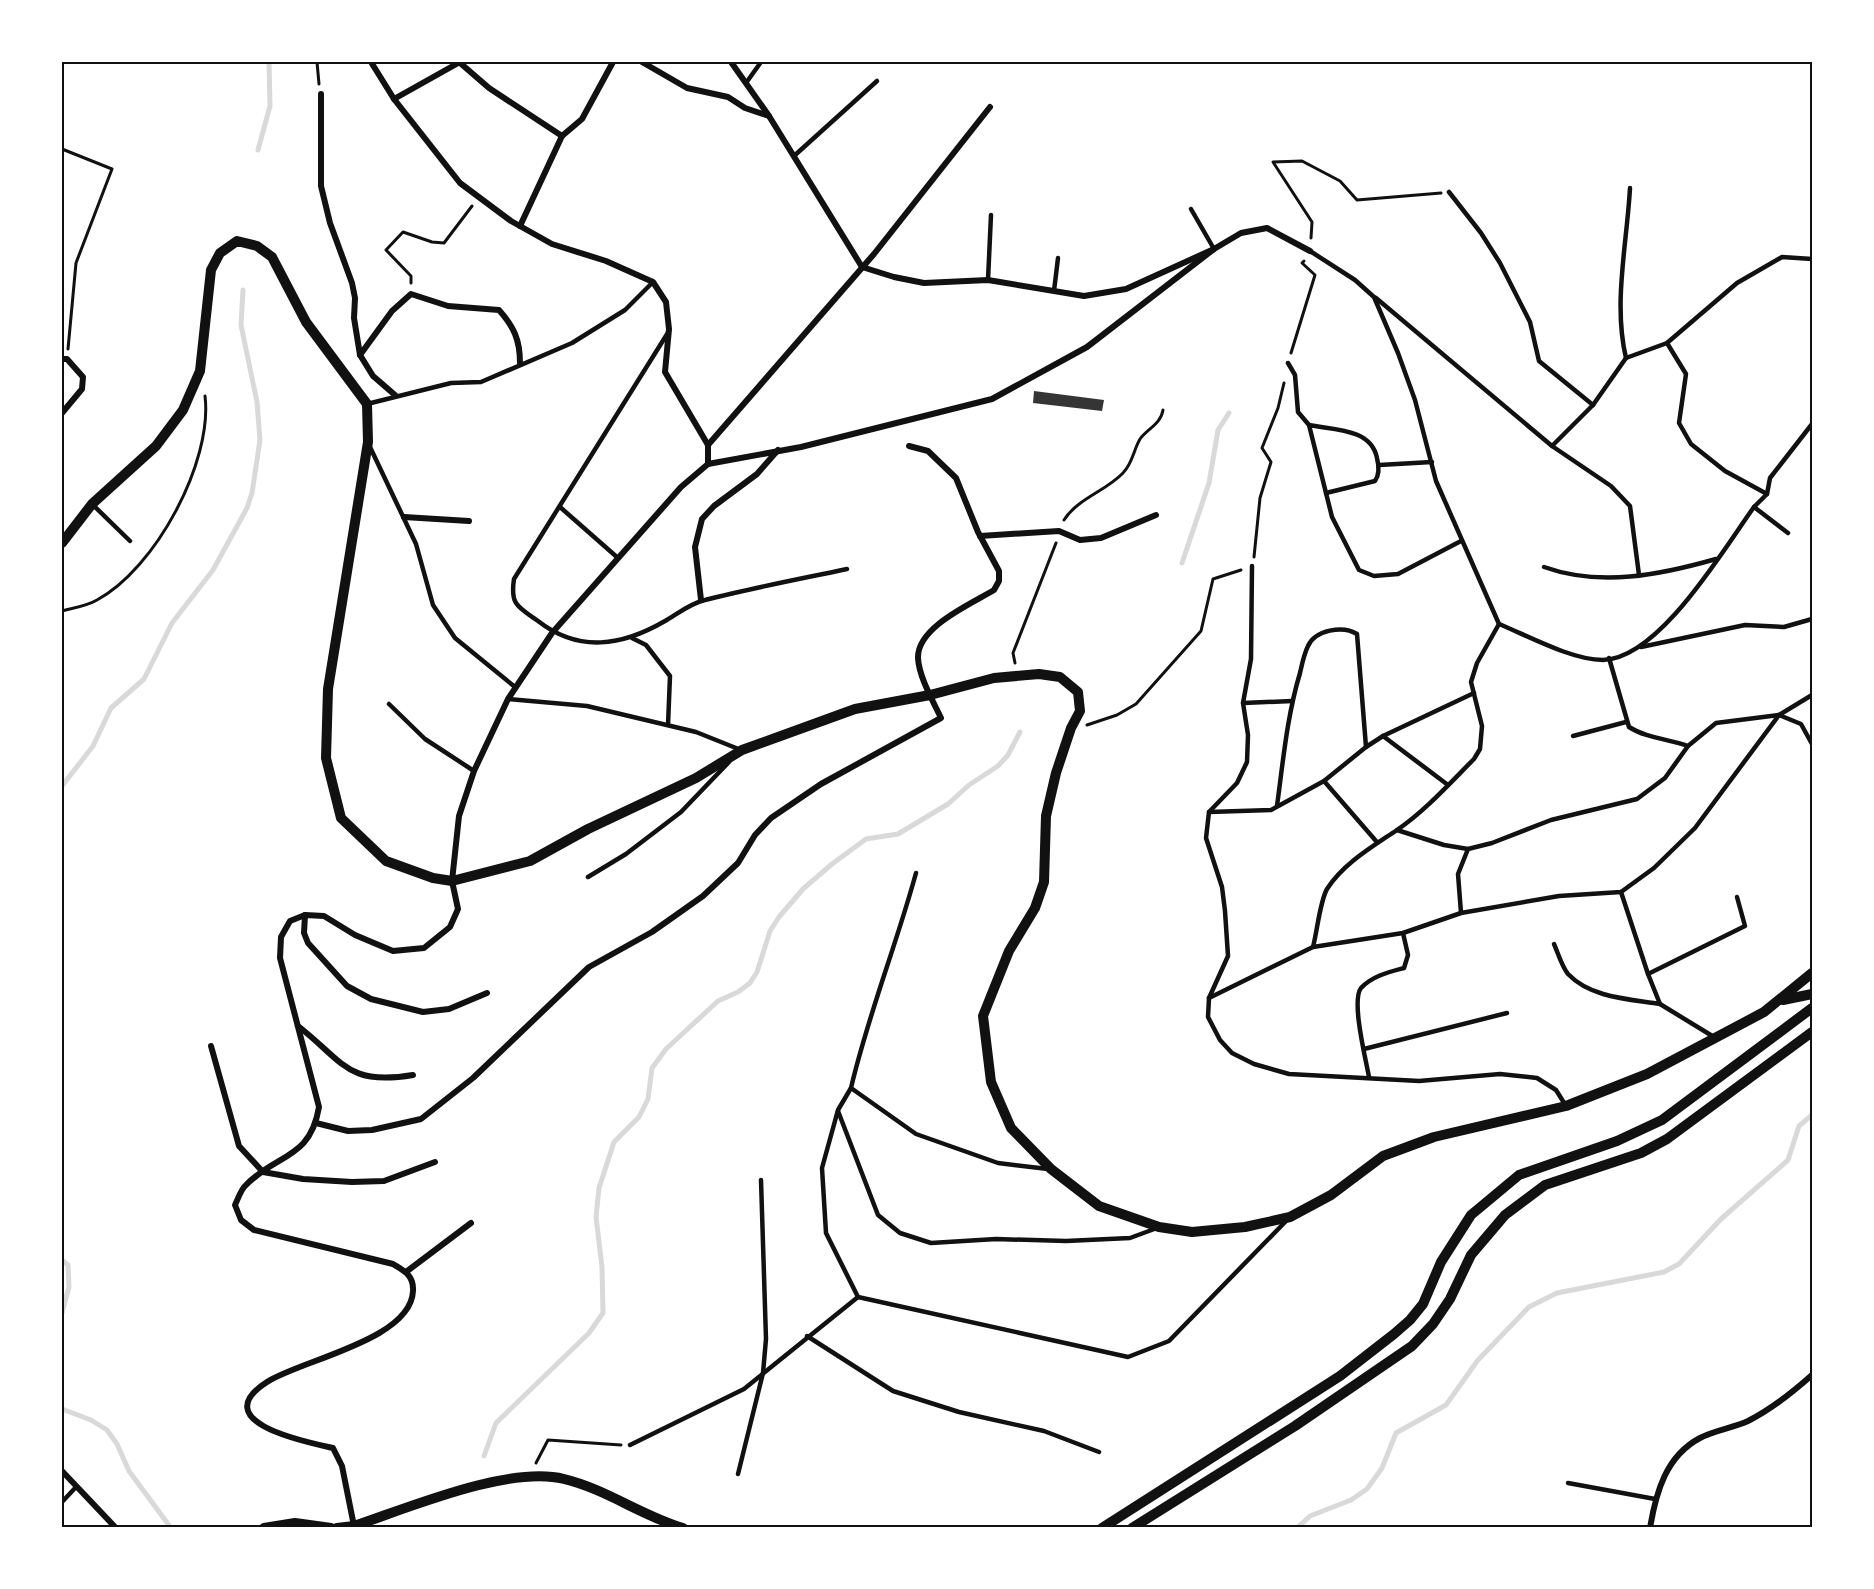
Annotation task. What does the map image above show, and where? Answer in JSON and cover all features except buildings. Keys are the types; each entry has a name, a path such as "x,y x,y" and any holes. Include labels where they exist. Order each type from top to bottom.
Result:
{"street":[{"path":"371,62 394,99 460,183 520,226 552,244 606,261 653,282 666,302 669,329 665,372 708,445 708,464"},
{"path":"394,99 460,62 489,88 562,136"},
{"path":"520,226 562,136 582,119 613,62"},
{"path":"642,62 687,88 728,97 745,108 769,116"},
{"path":"731,62 769,116 862,267 924,283 988,280 1084,296 1126,289 1214,249 1241,233 1267,228 1310,251"},
{"path":"321,94 321,186 330,223 352,283 355,327 360,355 373,376 395,395"},
{"path":"708,445 790,353 862,267 990,107"},
{"path":"62,543 92,504 156,446 183,410 200,371 212,270 220,253 237,241 257,246 272,256 306,322 367,404 368,442 354,540 341,598 328,688 326,758 341,818 386,861 433,879 452,881 530,861 588,829 696,778 742,750 855,709 930,695 994,678 1039,674 1060,677 1078,692 1080,711 1071,728 1056,773 1046,816 1044,882 1035,908 1009,951 983,1016 991,1082 1011,1128 1051,1169 1099,1206 1159,1227 1192,1232 1245,1227 1290,1217 1331,1195 1383,1156 1434,1137 1566,1106 1647,1074 1717,1039 1777,1002 1812,973"},
{"path":"354,1526 342,1466 333,1448 289,1438 264,1427 252,1419 249,1407 253,1392 269,1380 355,1345 391,1325 413,1299 414,1283 406,1272 393,1264 254,1230 241,1220 235,1205 244,1185 292,1154 308,1139 316,1123 319,1107 280,958 281,937 290,921 305,915 324,916 355,935 393,951 424,948 450,927 458,909 452,881 459,816 474,771 508,699 552,633 681,487 708,464 801,447 992,399 1050,370 1087,347 1214,249"},
{"path":"360,355 392,311 411,294 448,306 499,310 513,326 520,346 520,363"},
{"path":"62,413 82,389 83,377 64,359"},
{"path":"316,1123 348,1131 372,1130 421,1119 473,1078 589,967 652,932 703,896 738,863 755,835 771,818 821,784 941,718 918,660 920,647 932,628 994,590 999,581 999,571 980,536 956,478 928,451 909,446"},
{"path":"701,600 695,547 702,519 714,506 757,474 779,450"},
{"path":"980,536 1059,531 1080,540 1101,538 1156,514"},
{"path":"404,517 469,521"},
{"path":"305,915 304,933 308,943 347,986 371,999 423,1012 449,1009 487,993"},
{"path":"1777,1002 1812,994"},
{"path":"1102,1527 1340,1376 1394,1334 1423,1304 1446,1254 1472,1215 1519,1175 1617,1141 1662,1120 1811,1010"},
{"path":"298,1026 335,1060 355,1073 377,1080 413,1076"},
{"path":"1132,1527 1295,1426 1412,1346 1433,1324 1450,1299 1471,1255 1505,1215 1545,1185 1641,1153 1667,1139 1812,1032"},
{"path":"211,1046 239,1146 263,1172 313,1179 384,1181 435,1162"},
{"path":"406,1272 471,1223"},
{"path":"1650,1527 1655,1499 1670,1464 1684,1449 1700,1438 1748,1421 1812,1375"},
{"path":"62,1471 116,1527"},
{"path":"337,1527 354,1526 495,1481 528,1477 562,1478 683,1527"},
{"path":"264,1527 295,1523 331,1527"}],"lane":[{"path":"746,83 761,62"},
{"path":"794,156 877,81"},
{"path":"1626,358 1623,343 1622,282 1630,188"},
{"path":"1449,192 1481,233 1500,263 1530,322 1539,361 1593,405"},
{"path":"1191,209 1214,249"},
{"path":"988,280 991,215"},
{"path":"1310,251 1354,280 1552,446 1611,486 1630,506 1639,575"},
{"path":"1552,446 1593,405 1626,358 1667,343 1737,283 1762,267 1782,257 1812,259"},
{"path":"1054,291 1058,258"},
{"path":"367,404 395,395 452,383 481,382 520,363 572,343 626,310 653,282"},
{"path":"1374,297 1402,363 1436,481 1500,624 1577,655 1604,660 1635,651 1664,628 1754,507 1767,494 1770,478 1812,424"},
{"path":"669,329 514,579 512,596 517,606 552,633 589,642 612,643 631,637 701,600 848,569"},
{"path":"1667,343 1686,374 1679,423 1691,444 1725,471 1767,494"},
{"path":"1288,363 1295,375 1298,412 1309,425 1332,517 1359,570 1374,576 1398,574 1461,541"},
{"path":"1309,425 1356,434 1368,440 1375,448 1378,476 1370,484 1352,485 1326,493"},
{"path":"368,442 416,544 433,605 455,638 515,687"},
{"path":"1378,465 1432,462"},
{"path":"92,504 130,541"},
{"path":"560,507 618,558"},
{"path":"1754,507 1788,533"},
{"path":"1544,567 1598,579 1688,567 1716,559"},
{"path":"1252,566 1251,659 1243,703 1248,735 1247,762 1237,783 1209,813 1206,838 1222,887 1228,956 1209,998 1208,1017 1220,1040 1232,1053 1243,1059 1289,1074 1419,1081 1500,1074 1537,1078 1556,1090 1566,1106"},
{"path":"1640,647 1745,625 1784,627 1812,619"},
{"path":"1313,946 1326,890 1376,841 1397,830 1448,786 1474,759 1480,749 1482,726 1471,682 1477,663 1500,624"},
{"path":"1277,806 1292,701 1308,645 1316,636 1326,632 1350,630 1357,634 1366,747"},
{"path":"631,637 646,645 670,676 668,725"},
{"path":"1610,658 1626,722 1641,735 1662,737 1688,746"},
{"path":"1209,813 1249,813 1277,806 1324,781 1383,736 1474,693"},
{"path":"1209,998 1313,946 1403,933 1461,913 1558,896 1621,892 1654,868 1695,828 1779,715 1812,695"},
{"path":"508,699 586,706 696,732 742,750 681,812 626,854 588,877"},
{"path":"1243,703 1292,701"},
{"path":"389,704 425,739 474,771"},
{"path":"1397,830 1444,845 1468,849 1492,843 1551,820 1637,799 1665,778 1688,746 1716,723 1779,715 1801,724 1812,744"},
{"path":"1573,736 1626,722"},
{"path":"1383,736 1448,786"},
{"path":"1324,781 1376,841"},
{"path":"1461,913 1458,874 1468,849"},
{"path":"858,1297 826,1233 822,1168 838,1110 851,1088 864,1029 894,950 916,873"},
{"path":"1621,892 1660,1004"},
{"path":"1648,974 1745,926 1737,897"},
{"path":"1369,1077 1357,1004 1359,990 1370,981 1404,968 1408,955 1403,933"},
{"path":"1554,944 1567,973 1590,990 1613,997 1660,1004 1717,1039"},
{"path":"1365,1049 1507,1013"},
{"path":"851,1088 915,1134 998,1163 1051,1169"},
{"path":"838,1110 878,1215 900,1233 931,1242 996,1239 1066,1242 1130,1238 1159,1227"},
{"path":"738,1474 763,1373 766,1339 760,1180"},
{"path":"630,1445 744,1389 858,1297 1128,1357 1168,1341 1290,1217"},
{"path":"807,1336 892,1391 959,1412 1044,1431 1099,1452"},
{"path":"1568,1483 1655,1499"},
{"path":"62,1502 76,1487"}],"path":[{"path":"317,62 321,94"},
{"path":"62,148 112,169 76,263 64,359"},
{"path":"1071,728 1117,716 1136,704 1201,631 1213,579 1252,566 1260,498 1271,462 1262,448 1278,408 1288,363 1315,275 1302,263 1310,251 1312,222 1273,162 1302,161 1340,181 1357,200 1449,192"},
{"path":"411,294 411,276 386,250 392,241 403,232 432,242 444,243 478,196"},
{"path":"62,611 97,600 138,568 170,520 201,450 205,400 200,371"},
{"path":"528,1477 548,1440 630,1445"}],"waterway":[{"path":"258,150 270,106 269,62"},
{"path":"62,786 93,746 111,708 144,679 172,623 213,570 247,508 252,493 260,440 257,402 241,325 243,290"},
{"path":"1182,563 1209,483 1218,430 1229,413"},
{"path":"484,1456 496,1423 589,1333 603,1313 602,1267 596,1217 599,1188 614,1142 639,1117 648,1099 652,1068 666,1049 718,1001 738,992 750,983 757,972 770,931 803,889 866,839 898,834 948,804 969,785 998,766 1008,755 1020,732"},
{"path":"1297,1528 1310,1516 1351,1500 1367,1489 1382,1468 1396,1433 1446,1405 1478,1360 1529,1307 1557,1293 1664,1272 1679,1264 1721,1219 1788,1160 1799,1126 1812,1115"},
{"path":"62,1260 68,1265 69,1287 62,1313"},
{"path":"62,1409 91,1420 107,1430 117,1444 129,1471 171,1528"}]}
